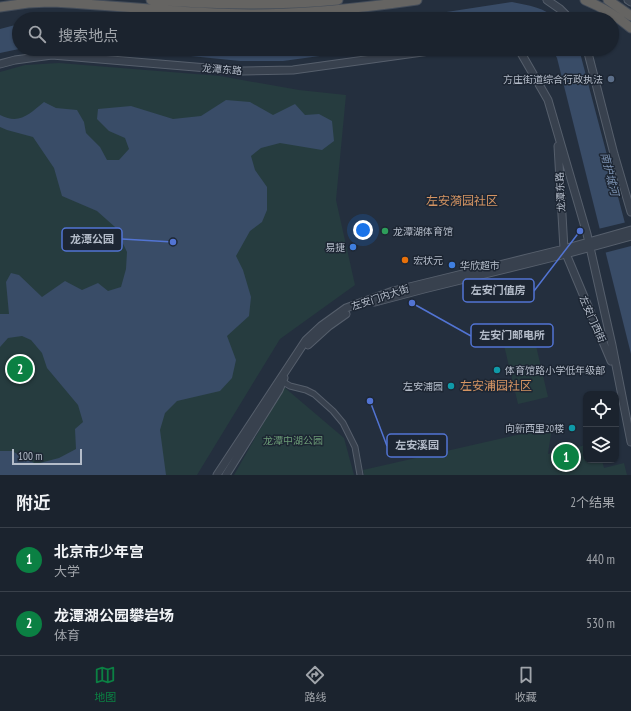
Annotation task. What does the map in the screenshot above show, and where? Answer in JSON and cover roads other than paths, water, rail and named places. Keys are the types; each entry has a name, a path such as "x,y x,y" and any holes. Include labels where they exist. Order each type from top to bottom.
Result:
{"highway":[{"path":"151,0 188,3 249,4 321,2 338,0"},
{"path":"311,0 321,2"},
{"path":"304,12 329,11 417,0"},
{"path":"585,0 597,4 609,12"},
{"path":"608,0 631,16"},
{"path":"0,7 50,2 188,12"},
{"path":"619,19 631,28"}],"street":[{"path":"547,0 563,12"},
{"name":"龙潭东路","path":"0,64 15,60 45,56"},
{"name":"龙潭东路","path":"64,56 242,71 293,70 394,56"},
{"name":"龙潭东路","path":"523,56 548,100 590,244"},
{"path":"589,56 614,154 631,212"},
{"name":"龙潭东路","path":"557,135 564,252"},
{"path":"597,242 631,230"},
{"path":"597,242 631,236"},
{"name":"左安门内大街","path":"217,475 306,346 344,315 355,309 393,297 597,242"},
{"name":"左安门西街","path":"590,244 631,442"},
{"name":"左安门西街","path":"564,252 607,349 618,384"},
{"path":"281,381 290,386 306,390 314,394 333,411 343,423 355,446 360,475"},
{"name":"左安门内大街","path":"226,475 279,390 281,381"}],"water":[{"path":"512,2 547,12 447,12"},
{"path":"12,26 12,50 0,53 0,29"},
{"path":"191,56 320,56 283,61 240,61"},
{"name":"南护城河","path":"556,56 581,56 631,246 631,354"},
{"path":"226,100 250,102 273,115 295,104 305,115 319,114 332,121 334,141 322,150 280,143 261,148 251,156 255,170 267,187 267,210 262,222 250,231 236,256 243,270 251,297 249,316 227,336 236,360 232,378 220,391 177,401 165,413 160,430 166,475 0,475 0,451 12,451 36,464 59,458 76,449 75,429 83,422 78,405 47,368 42,353 31,340 22,336 8,338 0,347 0,314 9,314 6,282 11,273 19,275 42,297 65,281 82,290 98,283 108,291 121,287 126,269 127,252 115,227 97,211 62,196 54,168 33,137 0,127 0,115 13,119 24,117 44,102 56,108 77,110 84,122 86,133 100,147 107,160 119,160 129,149 125,138 109,131 97,119 98,109 131,106 173,119 201,116"}],"place":[{"name":"方庄街道综合行政执法","path":"611,79"},
{"name":"龙潭湖体育馆","path":"385,231"},
{"name":"左安门值房","path":"580,231"},
{"name":"龙潭公园","path":"173,242"},
{"name":"易捷","path":"353,247"},
{"name":"宏状元","path":"405,260"},
{"name":"华欣超市","path":"452,265"},
{"name":"左安门邮电所","path":"412,303"},
{"name":"龙潭湖公园攀岩场","path":"20,369"},
{"name":"体育馆路小学低年级部","path":"497,370"},
{"name":"左安浦园","path":"451,386"},
{"name":"左安溪园","path":"370,401"},
{"name":"向新西里20楼","path":"572,428"},
{"name":"北京市少年宫","path":"566,457"}],"district":[{"name":"左安漪园社区","path":"462,201"},
{"name":"左安浦园社区","path":"496,386"}],"park label":[{"name":"龙潭中湖公园","path":"293,440"}]}
